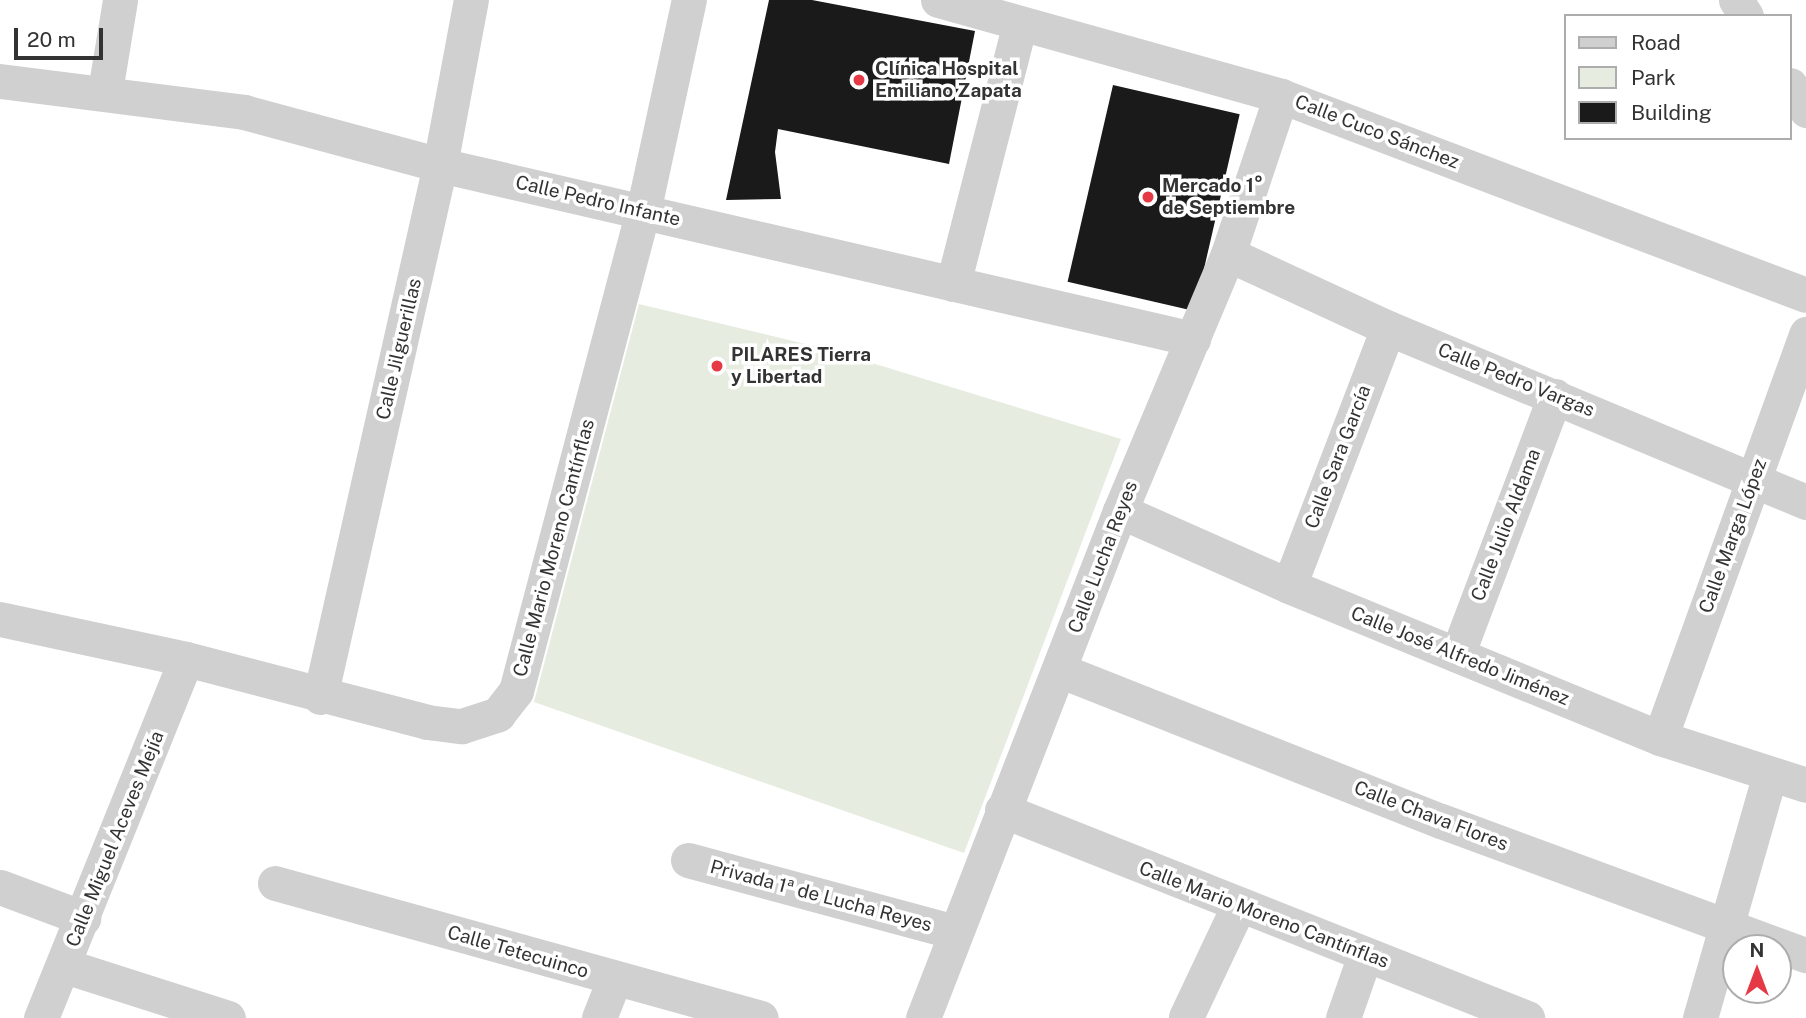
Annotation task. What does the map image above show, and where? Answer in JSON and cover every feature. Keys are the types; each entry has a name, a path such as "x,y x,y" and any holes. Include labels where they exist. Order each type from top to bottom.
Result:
{"street":[{"path":"105,91 120,0"},
{"name":"Calle Jilguerillas","path":"320,697 440,164 471,0"},
{"name":"Calle Mario Moreno Cantínflas","path":"0,619 186,659 320,697 462,726 498,714 516,691 643,212 689,0"},
{"name":"Calle Cuco Sánchez","path":"938,0 1001,13 1281,96 1806,295"},
{"path":"953,284 1001,13"},
{"name":"Calle Pedro Infante","path":"0,81 105,91 244,111 440,164 1193,339"},
{"path":"1792,88 1806,110"},
{"name":"Calle Lucha Reyes","path":"923,1018 954,932 1120,511 1228,254 1281,96"},
{"name":"Calle Pedro Vargas","path":"1228,254 1388,328 1806,502"},
{"name":"Calle Sara García","path":"1289,586 1388,328"},
{"name":"Calle Marga López","path":"1660,738 1806,334"},
{"name":"Calle Julio Aldama","path":"1457,655 1555,396"},
{"name":"Calle José Alfredo Jiménez","path":"1120,511 1289,586 1660,738 1806,785"},
{"name":"Calle Miguel Aceves Mejía","path":"41,1018 65,966 186,659"},
{"name":"Calle Chava Flores","path":"1059,670 1441,821 1806,954"},
{"path":"1700,1018 1770,774"},
{"name":"Calle Mario Moreno Cantínflas","path":"1002,810 1238,907 1520,1017"},
{"name":"Privada 1ª de Lucha Reyes","path":"688,860 954,932"},
{"name":"Calle Tetecuinco","path":"275,883 614,980 761,1018"},
{"path":"0,887 83,918"},
{"path":"1186,1017 1238,907"},
{"path":"1343,1018 1365,955"},
{"path":"65,966 228,1018"},
{"path":"599,1018 614,980"}],"green space":[{"path":"639,304 826,349 1121,439 964,853 534,702"}],"building":[{"name":"Clínica Hospital Emiliano Zapata","path":"769,0 812,0 975,31 949,164 778,129 775,152 781,199 726,200"},
{"name":"Mercado 1° de Septiembre","path":"1113,85 1240,114 1194,311 1068,282"}],"place":[{"name":"Clínica Hospital Emiliano Zapata","path":"859,80"},
{"name":"Mercado 1° de Septiembre","path":"1148,197"},
{"name":"PILARES Tierra y Libertad","path":"717,366"}]}
